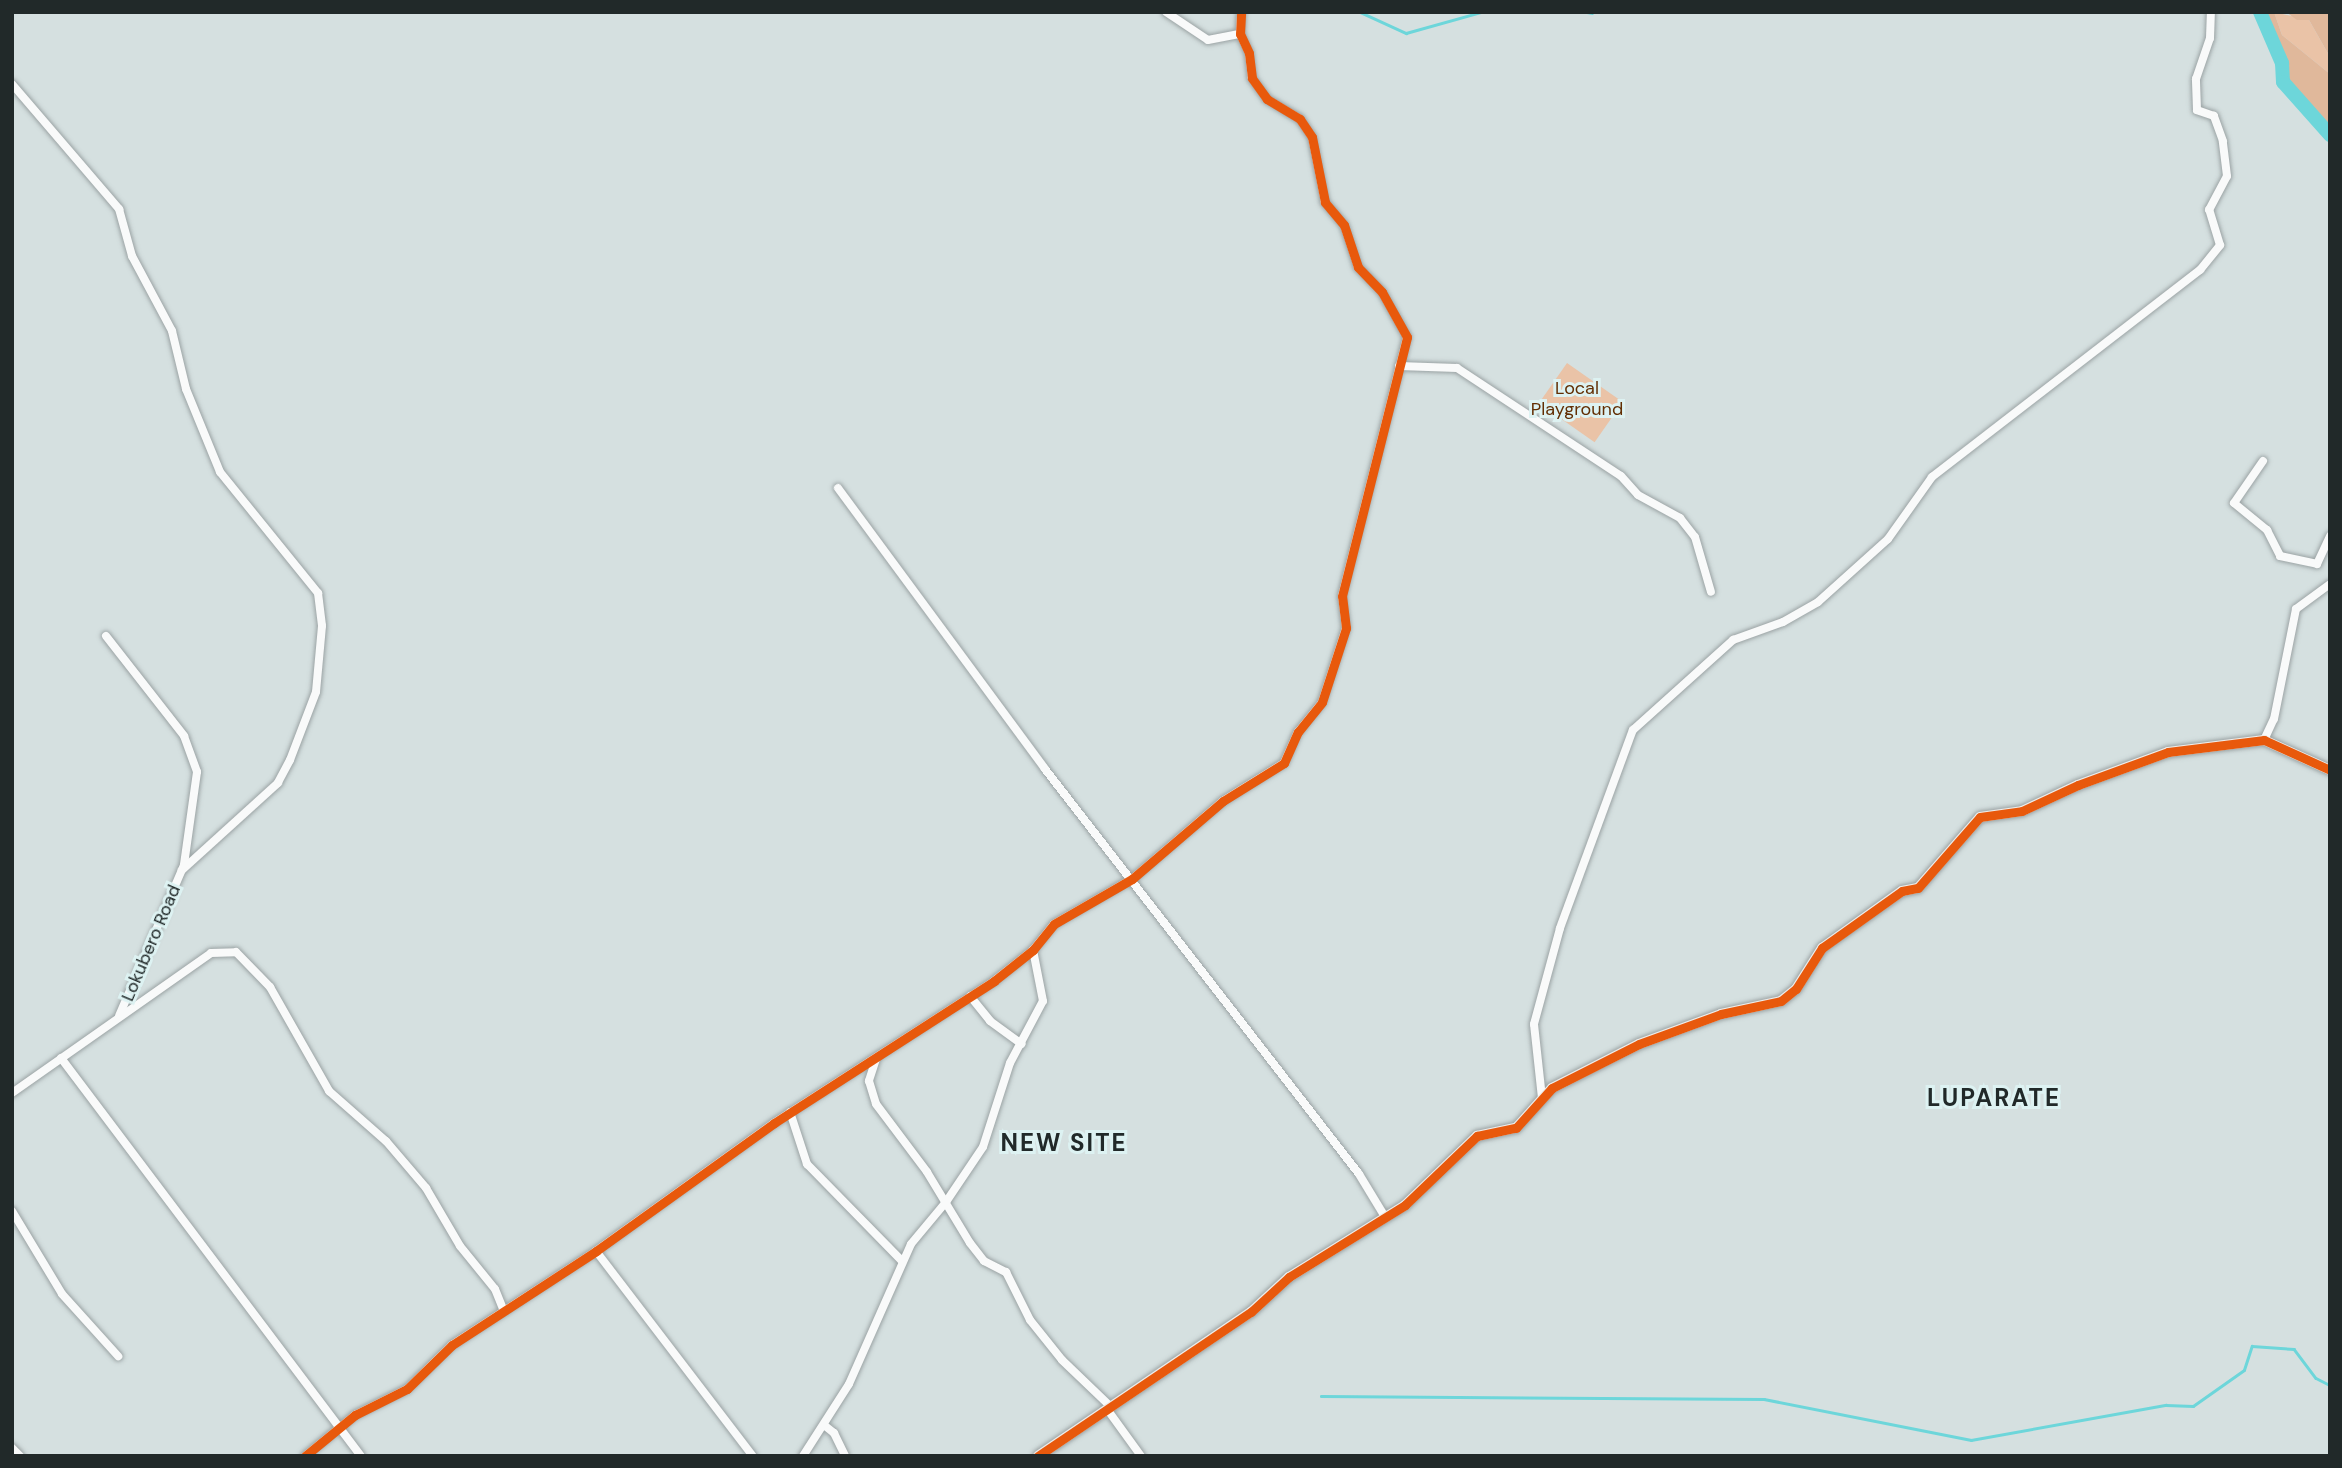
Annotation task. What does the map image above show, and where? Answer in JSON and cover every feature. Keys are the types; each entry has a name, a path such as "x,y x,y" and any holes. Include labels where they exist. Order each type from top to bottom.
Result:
{"street":[{"path":"1166,12 1209,40 1240,34"},
{"path":"305,1456 355,1415 407,1388 452,1345 596,1251 790,1112 970,996 1033,950 1054,924 1132,880 1223,801 1283,763 1298,732 1322,702 1346,628 1342,596 1373,482 1378,436 1407,337 1381,292 1358,267 1343,225 1325,202 1312,137 1300,119 1267,99 1252,78 1249,53 1240,34 1241,12"},
{"path":"1542,1098 1534,1024 1560,928 1633,730 1733,640 1783,622 1818,602 1888,539 1932,477 2200,270 2220,245 2209,210 2227,176 2223,141 2214,116 2197,110 2196,79 2210,38 2211,12"},
{"path":"12,84 119,209 132,256 172,331 186,389 220,472 318,593 322,626 316,692 290,761 278,783 183,870"},
{"path":"1399,366 1457,368 1621,475 1637,495 1679,518 1695,537 1711,592"},
{"path":"2263,461 2234,503 2267,530 2280,556 2317,564 2330,536"},
{"path":"838,488 1132,880 1359,1174 1385,1217"},
{"path":"2264,740 2279,699 2297,609 2330,584"},
{"path":"106,636 184,736 197,772 183,870"},
{"path":"1038,1456 1251,1312 1289,1277 1405,1206 1477,1136 1516,1128 1542,1098 1580,1071 1639,1044 1721,1014 1781,1001 1797,989 1822,948 1902,891 1918,888 1980,817 2022,811 2078,785 2168,752 2264,740 2330,770"},
{"name":"Lokubero Road","path":"119,1016 183,870"},
{"path":"803,1456 824,1425 877,1328 902,1261 983,1147 1010,1063 1043,1000 1033,950"},
{"path":"12,1093 211,953 236,952 250,961 294,1025 329,1091 386,1141 426,1188 460,1246 495,1289 505,1311"},
{"path":"970,996 990,1021 1022,1044"},
{"path":"61,1058 361,1456"},
{"path":"876,1059 869,1081 876,1104 946,1202 979,1257 1006,1272 1030,1320 1062,1360 1109,1407 1141,1456"},
{"path":"790,1112 807,1164 902,1261"},
{"path":"12,1211 62,1294 117,1356"},
{"path":"596,1251 753,1456"},
{"path":"824,1425 834,1433 845,1456"},
{"path":"12,1448 20,1456"}],"green space":[{"path":"2274,12 2309,20 2330,57 2330,74 2282,35"},
{"name":"Local Playground","path":"1567,363 1623,402 1595,442 1539,403"}],"shaded area":[{"path":"2260,12 2274,12 2282,35 2330,74 2330,135 2283,82 2282,63"},
{"path":"2286,12 2330,12 2330,57 2309,20 2297,20"}],"waterway":[{"path":"1360,12 1406,33 1481,12"},
{"path":"1587,12 1592,13"},
{"path":"2260,12 2282,63 2283,82 2330,135"},
{"path":"1321,1396 1764,1399 1971,1440 2166,1405 2193,1406 2244,1370 2252,1346 2294,1349 2316,1378 2330,1385"}],"cycle path":[{"path":"305,1456 355,1415 407,1389 452,1345 596,1251 774,1123 994,981 1033,950 1054,924 1132,879 1223,801 1284,763 1298,732 1322,702 1346,628 1342,596 1407,337 1382,292 1358,267 1344,225 1325,202 1312,137 1300,119 1267,99 1252,78 1249,53 1240,34 1241,12"},
{"path":"1038,1456 1251,1312 1289,1277 1405,1205 1477,1136 1516,1128 1552,1088 1639,1044 1721,1014 1781,1001 1796,989 1822,948 1902,891 1918,888 1980,817 2022,811 2078,785 2168,752 2264,740 2330,770"}],"district":[{"name":"LUPARATE","path":"1994,1098"},
{"name":"NEW SITE","path":"1064,1143"}]}
